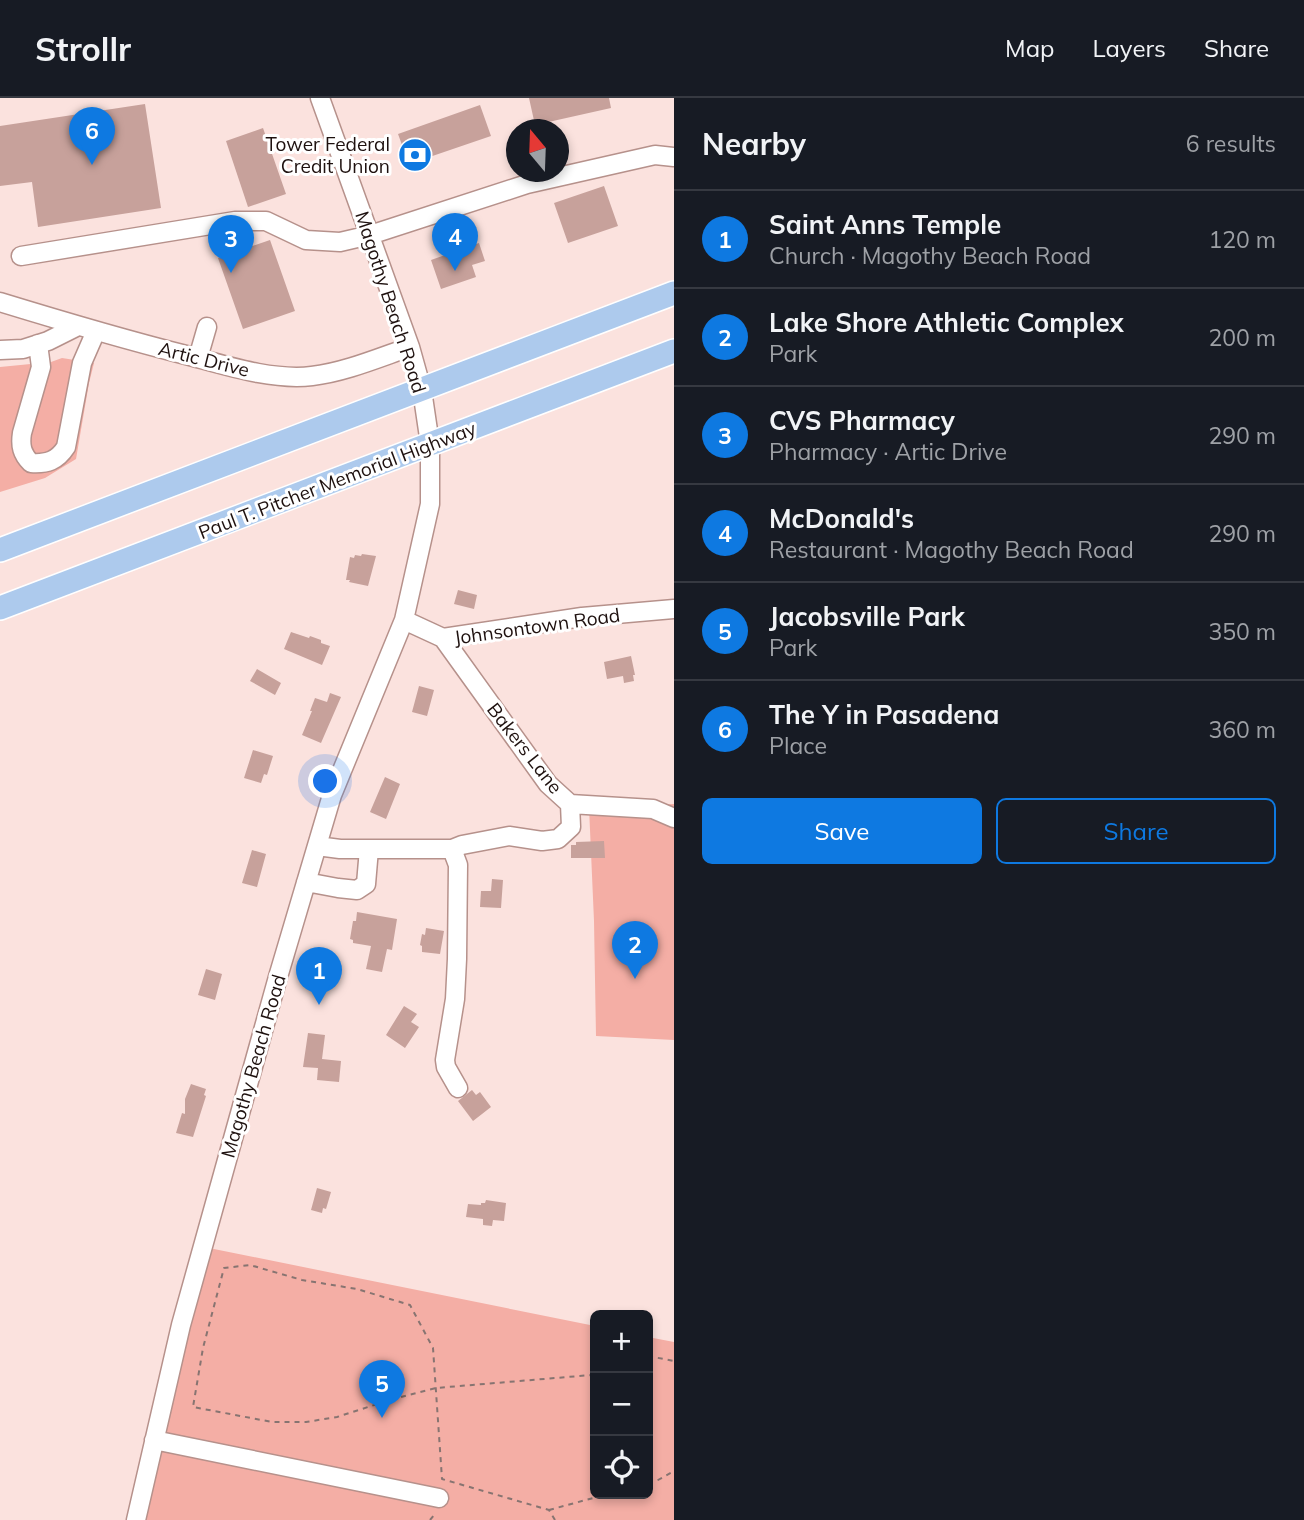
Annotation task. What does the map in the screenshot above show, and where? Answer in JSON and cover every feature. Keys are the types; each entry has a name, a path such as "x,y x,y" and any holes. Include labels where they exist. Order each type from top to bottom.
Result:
{"main road":[{"path":"0,550 674,293"},
{"name":"Paul T. Pitcher Memorial Highway","path":"0,608 674,351"}],"street":[{"name":"Magothy Beach Road","path":"136,1520 181,1325 306,881 332,795 404,620 430,504 430,444 422,390 410,347 320,98"},
{"path":"21,256 235,221 266,221 306,240 340,242 370,235 527,184 655,155 674,157"},
{"name":"Artic Drive","path":"0,302 96,331 273,375 311,376 410,347"},
{"path":"0,350 23,349 48,341 78,326"},
{"path":"198,358 207,327"},
{"path":"38,344 41,367 20,444 25,457 31,463 39,464 52,462 66,447 82,363 96,331"},
{"name":"Johnsontown Road","path":"404,620 443,638 582,617 674,609"},
{"name":"Bakers Lane","path":"443,638 548,784 570,804 653,809 674,818"},
{"path":"317,846 340,849 452,849 509,836 542,841 558,839 571,827 570,804"},
{"path":"306,881 357,890 366,884 369,849"},
{"path":"452,849 458,865 457,959 446,1067 458,1088"},
{"path":"154,1440 439,1498"}],"path":[{"path":"590,1499 549,1510 442,1479 436,1388 433,1348 410,1305 357,1289 302,1280 250,1265 224,1268 203,1348 192,1407 272,1422 306,1422 337,1417 436,1388 594,1373"},
{"path":"653,1357 674,1361"},
{"path":"653,1482 674,1471"},
{"path":"549,1510 555,1520"},
{"path":"430,1520 435,1514 438,1520"}],"shaded area":[{"path":"62,358 94,363 76,459 45,478 0,492 0,367 51,362"},
{"path":"674,804 674,1040 596,1036 589,807"},
{"path":"209,1248 590,1325 590,1499 653,1499 653,1338 674,1342 674,1520 144,1520"}],"building":[{"path":"529,98 609,98 611,108 562,119 534,119"},
{"path":"145,104 161,208 38,227 32,182 0,186 0,126"},
{"path":"480,105 491,136 409,164 398,134"},
{"path":"263,128 286,194 248,207 226,141"},
{"path":"604,186 618,226 568,243 554,203"},
{"path":"270,240 295,311 243,329 218,258"},
{"path":"479,243 485,261 472,265 476,277 441,289 431,260"},
{"path":"362,554 376,556 368,586 346,580 350,557"},
{"path":"458,590 477,595 474,609 454,604"},
{"path":"291,632 309,638 310,636 330,646 322,665 284,649"},
{"path":"631,656 634,681 624,683 623,676 607,679 604,662"},
{"path":"257,669 281,683 275,695 250,681"},
{"path":"419,686 434,690 427,716 412,712"},
{"path":"330,693 341,697 321,743 302,735 315,698 327,702"},
{"path":"253,750 273,756 267,775 264,774 261,783 244,778"},
{"path":"385,777 400,784 386,819 370,812"},
{"path":"604,841 605,858 571,858 571,845 576,845 576,842"},
{"path":"252,850 266,854 257,887 242,883"},
{"path":"492,879 503,880 501,908 480,907 481,891 491,891"},
{"path":"357,912 397,919 392,950 387,949 382,972 366,969 371,946 353,943 350,939"},
{"path":"426,928 444,931 440,954 422,952 420,945"},
{"path":"206,969 222,974 215,1000 198,995"},
{"path":"404,1006 417,1014 411,1022 419,1027 405,1048 386,1035"},
{"path":"308,1033 325,1035 322,1059 341,1061 339,1082 317,1080 318,1068 303,1067"},
{"path":"191,1084 206,1089 193,1137 176,1133 182,1113 185,1114 185,1099"},
{"path":"472,1090 476,1095 480,1092 491,1107 473,1121 458,1101"},
{"path":"317,1188 331,1192 326,1209 323,1208 322,1213 311,1210"},
{"path":"486,1200 506,1203 504,1221 493,1220 492,1226 483,1225 483,1219 466,1217 468,1204 481,1205"}],"place":[{"name":"Tower Federal Credit Union","path":"415,155"},
{"name":"The Y in Pasadena","path":"92,165"},
{"name":"McDonald's","path":"455,271"},
{"name":"CVS Pharmacy","path":"231,273"},
{"name":"Lake Shore Athletic Complex","path":"635,979"},
{"name":"Saint Anns Temple","path":"319,1005"},
{"name":"Jacobsville Park","path":"382,1418"}]}
